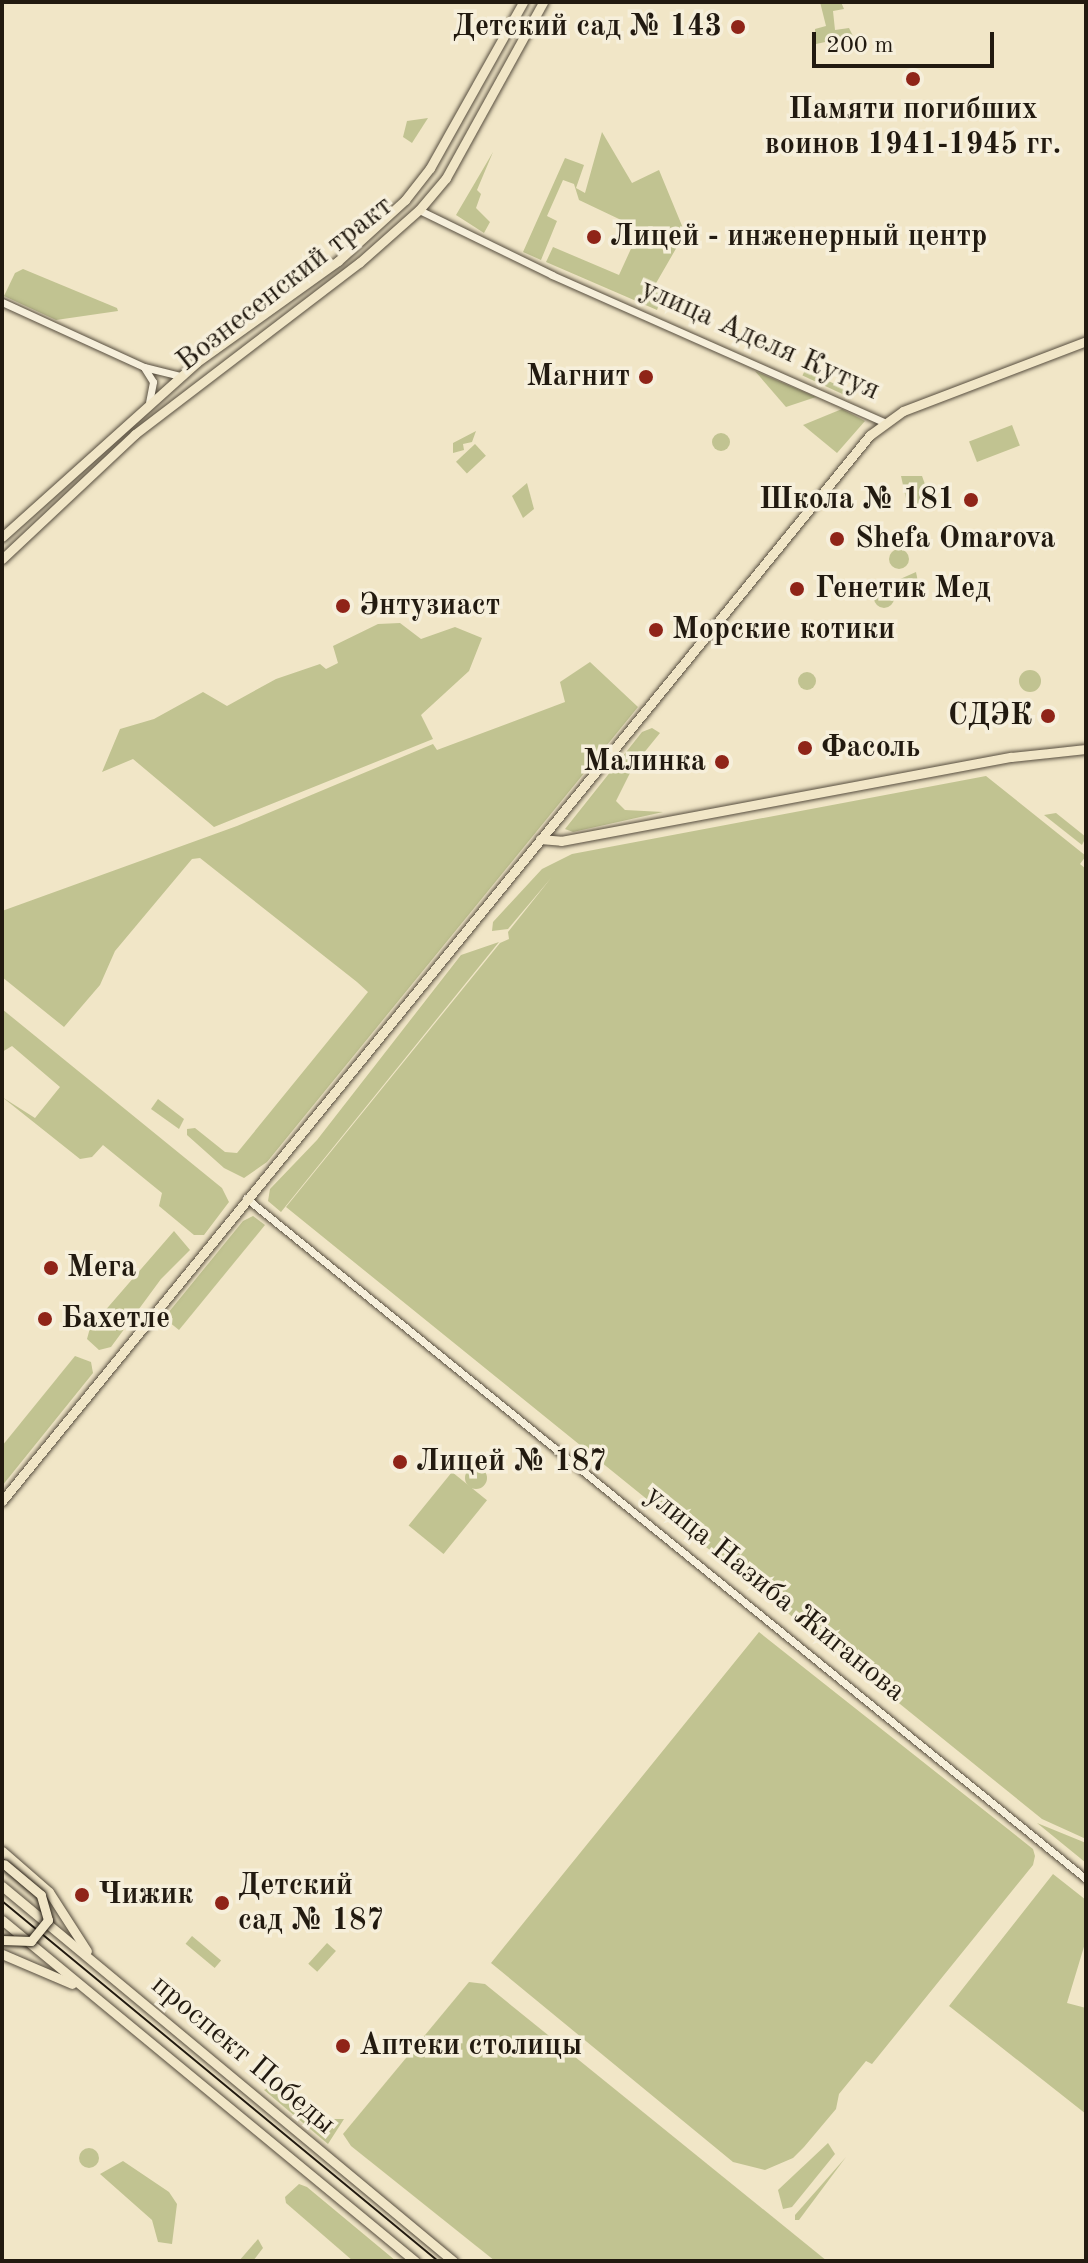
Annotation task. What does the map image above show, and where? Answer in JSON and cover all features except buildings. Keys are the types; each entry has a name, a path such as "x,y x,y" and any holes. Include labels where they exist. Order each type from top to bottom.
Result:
{"main road":[{"name":"Вознесенский тракт","path":"2,537 180,376 338,261 405,200 437,157 523,2"},
{"name":"Вознесенский тракт","path":"2,559 135,434 359,263 419,210 446,178 543,2"},
{"name":"улица Аделя Кутуя","path":"884,422 1086,341"},
{"path":"2,1501 407,1001 884,422"},
{"path":"540,839 561,841 1011,757 1086,749"},
{"path":"2,1851 49,1892 99,1966"},
{"path":"2,1940 31,1941 48,1920 41,1895 3,1863"},
{"name":"проспект Победы","path":"2,1886 453,2261"},
{"name":"проспект Победы","path":"2,1920 415,2261"},
{"path":"2,1954 88,1991"}],"street":[{"name":"улица Аделя Кутуя","path":"419,210 552,275 884,422"},
{"path":"2,302 144,367 180,376"},
{"path":"144,367 153,382 149,402"},
{"name":"улица Назиба Жиганова","path":"246,1198 1086,1879"}],"green space":[{"path":"820,2 841,2 844,9 833,11 835,30 849,28 853,36 816,44 815,29 826,26"},
{"path":"428,118 412,143 403,137 407,121"},
{"path":"602,132 632,183 659,170 685,233 655,285 664,291 657,310 546,262 553,247 619,275 640,229 579,200 574,184 563,180 547,216 557,221 541,260 523,252 565,158 584,165 576,188 585,193"},
{"path":"493,152 477,190 481,194 476,208 490,222 484,233 456,215"},
{"path":"23,269 118,311 56,320 4,296 15,273"},
{"path":"805,370 850,391 848,397 802,375"},
{"path":"755,371 816,397 786,407"},
{"path":"842,409 865,421 837,453 803,425"},
{"path":"1012,425 1020,446 977,462 969,441"},
{"path":"476,431 472,442 463,444 464,450 453,453 453,443"},
{"path":"721,433 730,442 721,451 712,442"},
{"path":"475,444 486,456 467,473 456,462"},
{"path":"901,476 922,476 931,501 908,508"},
{"path":"527,483 534,509 523,518 512,496"},
{"path":"899,549 906,552 909,559 906,566 899,569 892,566 889,559 892,552"},
{"path":"916,572 920,592 895,598 889,584"},
{"path":"884,588 891,591 894,598 891,605 884,608 877,605 874,598 877,591"},
{"path":"400,623 421,639 455,627 482,638 469,671 421,715 433,739 214,827 133,759 102,772 120,729 154,719 203,692 227,706 276,679 320,664 326,669 338,663 333,646 378,624"},
{"path":"590,662 638,707 267,1162 244,1178 224,1168 187,1135 187,1129 195,1128 225,1152 237,1153 368,992 357,982 200,858 192,859 115,951 100,985 64,1027 2,977 2,911 237,826 433,744 437,750 565,702 560,682"},
{"path":"1030,670 1038,673 1041,681 1038,689 1030,692 1022,689 1019,681 1022,673"},
{"path":"807,672 816,681 807,690 798,681"},
{"path":"652,728 660,733 634,765 616,801 625,810 663,812 573,832 565,829 642,732"},
{"path":"986,776 1086,856 1080,864 1086,869 1086,1839 1042,1819 286,1207 500,943 509,939 508,932 551,878 508,929 492,931 493,922 542,869 572,854"},
{"path":"1056,813 1086,837 1082,845 1044,815"},
{"path":"499,942 281,1212 268,1201 270,1189 317,1140 461,955"},
{"path":"2,1009 222,1188 229,1202 204,1235 194,1235 159,1206 162,1193 103,1145 92,1157 80,1159 2,1097 35,1118 60,1087 12,1046 2,1052"},
{"path":"158,1099 184,1119 179,1129 151,1109"},
{"path":"253,1216 265,1225 179,1330 164,1318 243,1221"},
{"path":"174,1231 190,1250 161,1279 111,1347 99,1350 87,1339 90,1328"},
{"path":"75,1356 91,1362 93,1373 2,1486 2,1446"},
{"path":"476,1467 484,1470 487,1478 484,1486 476,1489 468,1486 465,1478 468,1470"},
{"path":"452,1472 487,1500 444,1554 409,1526"},
{"path":"759,1632 1033,1849 1035,1856 1033,1865 872,2064 866,2061 839,2094 836,2109 804,2147 793,2158 765,2170 733,2162 491,1963"},
{"path":"1037,1823 1086,1843 1086,1863 1080,1858"},
{"path":"1053,1874 1086,1900 1086,1940 1067,2003 1086,2008 1086,2114 949,2006"},
{"path":"192,1936 221,1960 215,1968 186,1944"},
{"path":"327,1943 336,1951 317,1972 308,1964"},
{"path":"469,1982 485,1984 827,2261 495,2261 351,2146 343,2134"},
{"path":"268,2088 295,2098 322,2119 344,2119 328,2144 264,2090"},
{"path":"828,2143 835,2154 792,2207 783,2209 778,2190"},
{"path":"89,2148 96,2151 99,2158 96,2165 89,2168 82,2165 79,2158 82,2151"},
{"path":"846,2157 799,2220 795,2220 795,2215"},
{"path":"123,2161 169,2192 177,2204 172,2244 158,2242 152,2220 100,2174"},
{"path":"299,2184 307,2187 396,2261 353,2261 286,2203 285,2197"},
{"path":"258,2239 263,2248 253,2261 239,2261"}],"tram line":[{"path":"2,1901 438,2261"}],"place":[{"name":"Детский сад № 143","path":"738,27"},
{"name":"Памяти погибших воинов 1941-1945 гг.","path":"913,79"},
{"name":"Лицей - инженерный центр","path":"594,237"},
{"name":"Магнит","path":"646,377"},
{"name":"Школа № 181","path":"971,500"},
{"name":"Shefa Omarova","path":"837,539"},
{"name":"Генетик Мед","path":"797,589"},
{"name":"Энтузиаст","path":"343,606"},
{"name":"Морские котики","path":"656,630"},
{"name":"СДЭК","path":"1048,716"},
{"name":"Фасоль","path":"805,748"},
{"name":"Малинка","path":"722,762"},
{"name":"Мега","path":"51,1268"},
{"name":"Бахетле","path":"45,1319"},
{"name":"Лицей № 187","path":"400,1462"},
{"name":"Чижик","path":"82,1895"},
{"name":"Детский сад № 187","path":"222,1903"},
{"name":"Аптеки столицы","path":"343,2046"}]}
